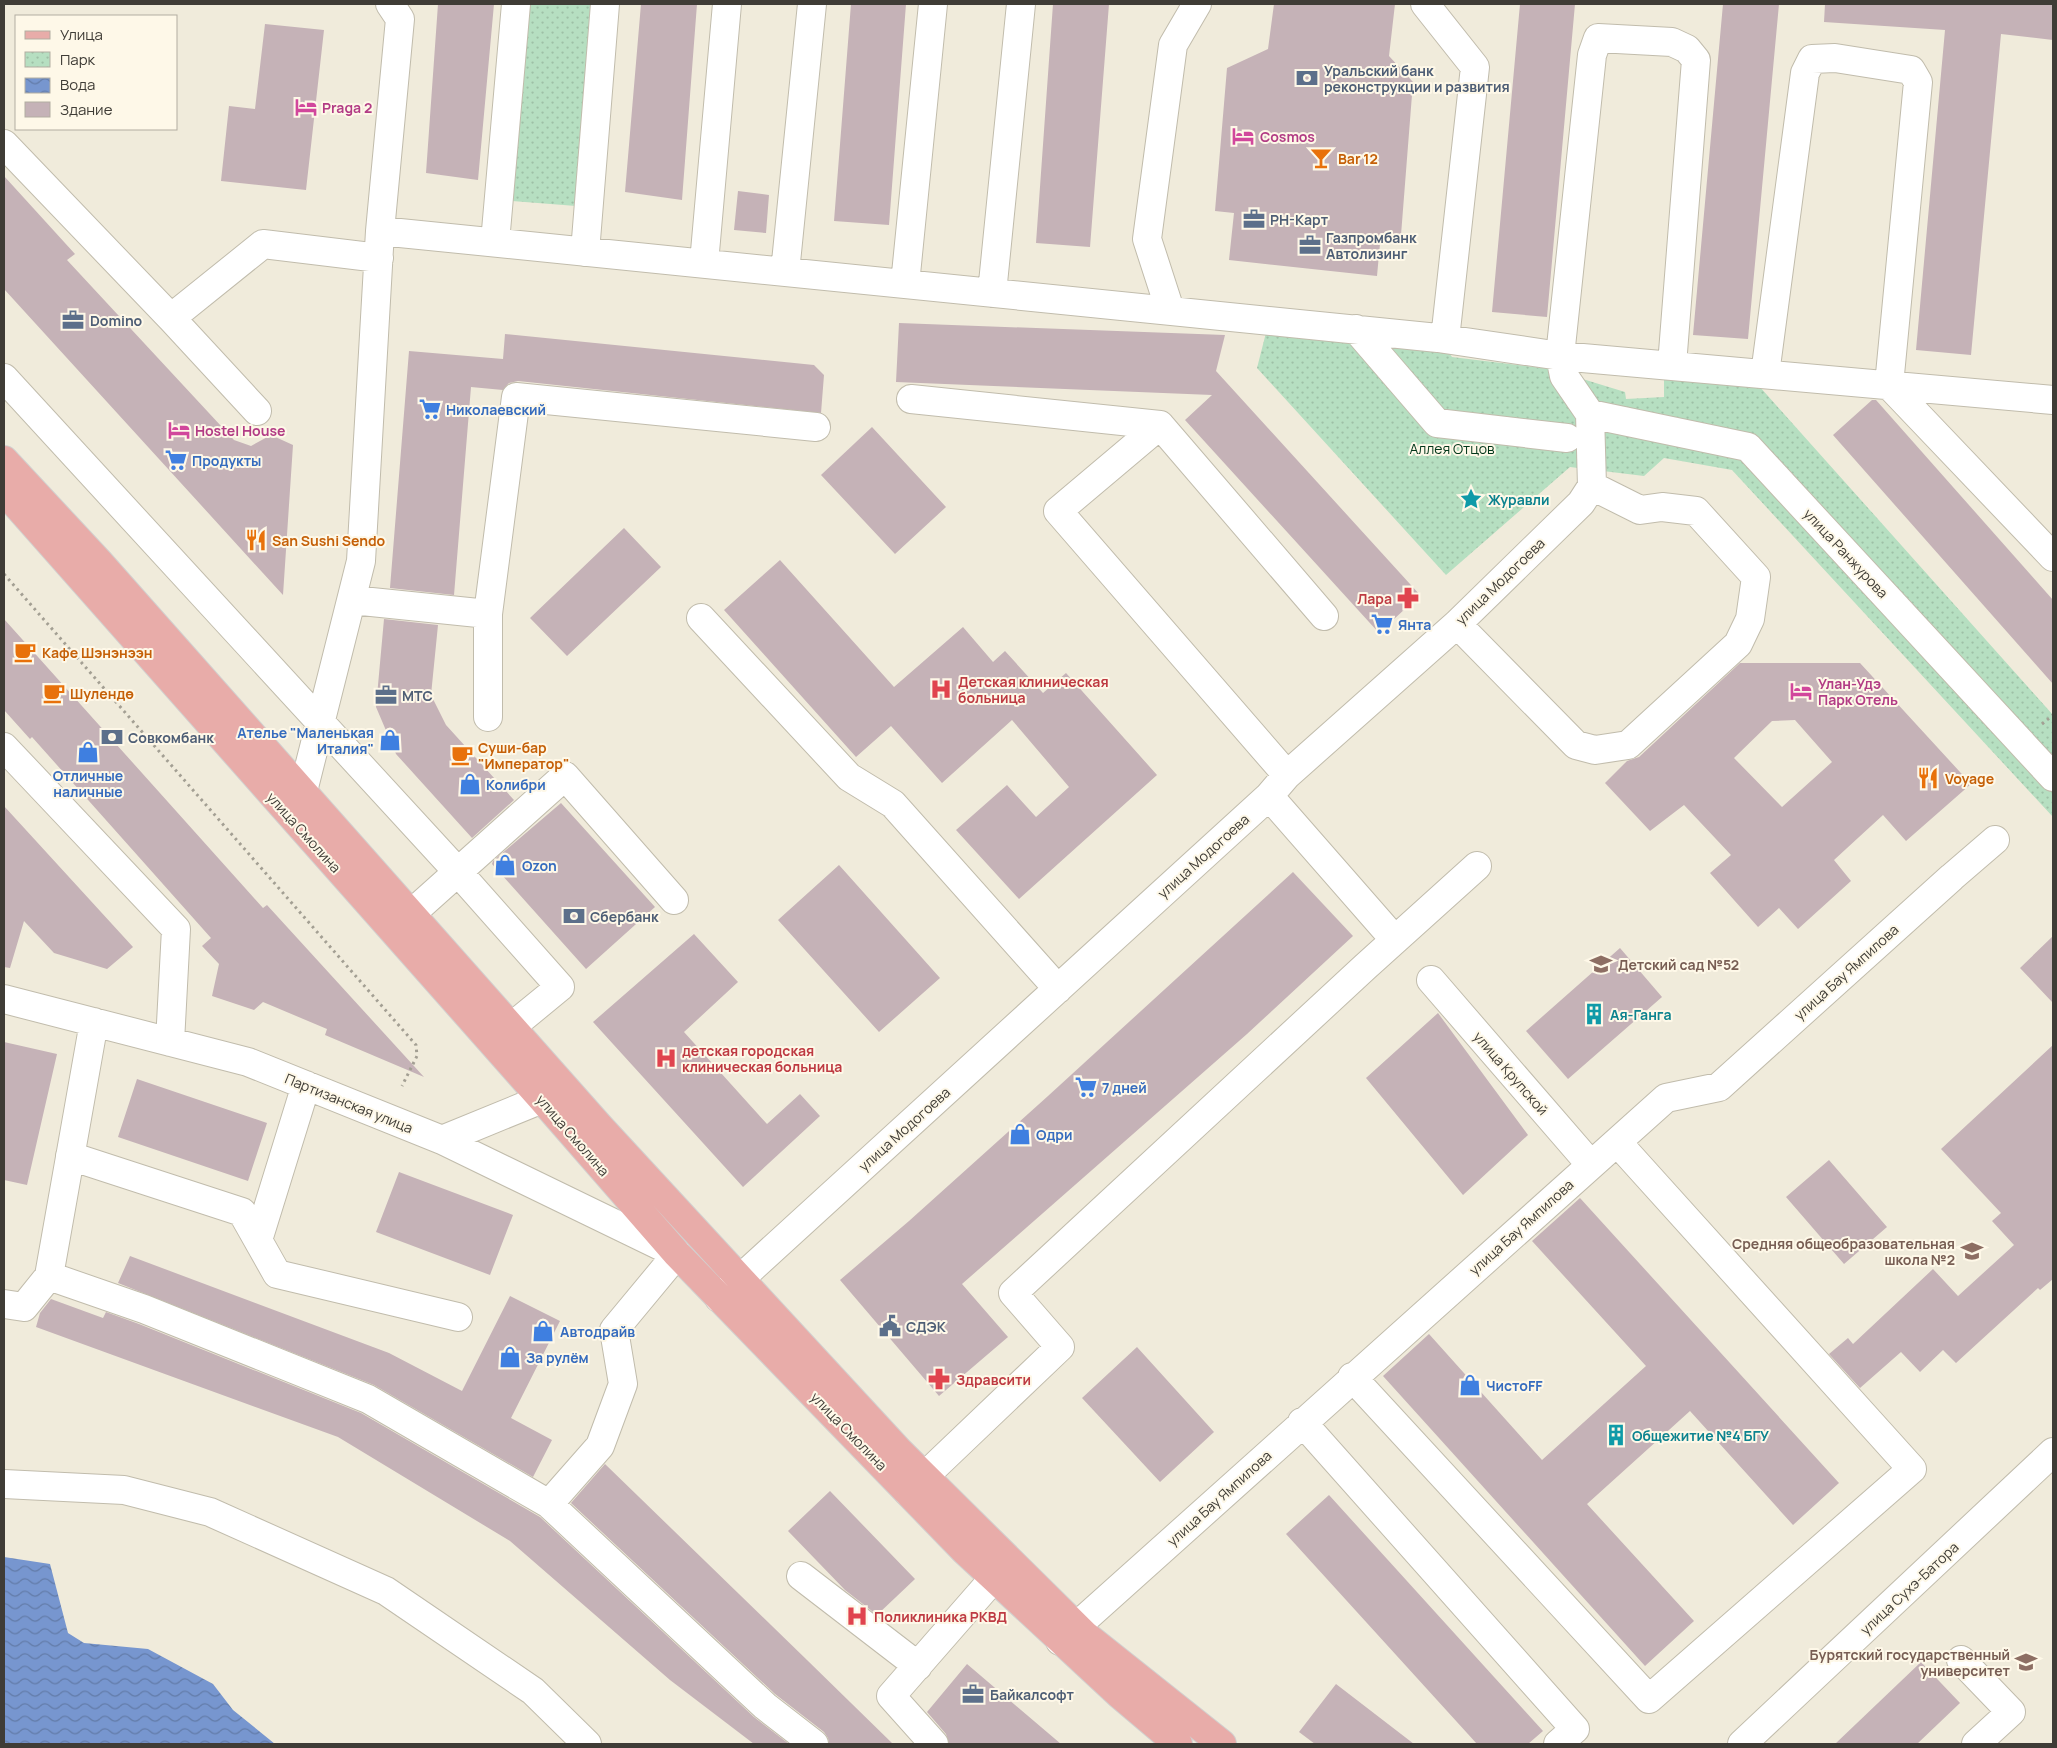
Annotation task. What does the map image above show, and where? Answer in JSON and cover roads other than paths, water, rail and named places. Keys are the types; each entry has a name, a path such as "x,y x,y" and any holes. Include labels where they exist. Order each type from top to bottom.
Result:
{"main road":[{"path":"4,460 99,562 303,793 401,922"},
{"name":"улица Смолина","path":"4,491 295,822 401,922 501,1035 542,1099 677,1254 720,1298 916,1484 994,1578 1068,1634 1178,1744"},
{"path":"501,1035 592,1119 740,1280 916,1484 1068,1634 1222,1744"}],"street":[{"path":"295,822 361,561 380,244 400,19 390,4"},
{"path":"495,242 516,4"},
{"path":"585,252 605,4"},
{"path":"704,263 728,4"},
{"path":"785,272 812,4"},
{"path":"905,284 933,4"},
{"path":"992,293 1021,4"},
{"path":"1170,310 1147,239 1173,45 1197,4"},
{"path":"1425,4 1475,67 1445,339"},
{"path":"1457,624 1576,745 1595,750 1628,745 1738,644 1750,619 1756,577 1696,511 1662,507 1640,510 1592,486 1590,414 1562,366 1592,55 1598,38 1672,42 1688,49 1696,60 1672,365"},
{"path":"1765,374 1805,73 1812,59 1835,58 1911,70 1918,82 1889,385 2053,557"},
{"path":"4,144 171,318 256,411"},
{"path":"171,318 262,244 495,242 1445,339 1562,366 1672,365 2053,400"},
{"path":"1356,330 1437,423 1567,438"},
{"path":"4,378 458,872 560,987 501,1035"},
{"path":"488,717 488,614 516,397 816,427"},
{"path":"911,399 1160,425 1324,616"},
{"name":"улица Ранжурова","path":"1590,414 1748,447 2053,778"},
{"path":"1160,425 1058,511 1287,775"},
{"name":"улица Модогоева","path":"720,1298 1269,796 1287,775 1457,624 1581,503 1592,486"},
{"path":"352,600 488,614"},
{"path":"701,618 849,777 892,804 1058,989"},
{"path":"4,747 176,929 170,1042"},
{"path":"401,922 565,776 674,900"},
{"path":"1269,796 1396,940"},
{"name":"улица Бау Ямпилова","path":"1068,1634 1352,1377 1666,1098 1718,1087 1995,840"},
{"path":"916,1484 1060,1347 1012,1293 1477,866"},
{"name":"улица Крупской","path":"1431,980 1591,1165"},
{"name":"Партизанская улица","path":"4,999 248,1062 442,1140 677,1254"},
{"path":"4,1304 24,1307 49,1276 94,1022"},
{"path":"258,1240 306,1085"},
{"path":"442,1140 542,1099"},
{"path":"1352,1377 1649,1698 1912,1469 1617,1142"},
{"path":"70,1156 242,1212 277,1274 458,1317"},
{"path":"549,1504 600,1446 623,1384 614,1330 677,1254"},
{"path":"49,1276 144,1309 368,1399 549,1504 765,1706 814,1744"},
{"path":"1302,1422 1575,1730 1558,1744"},
{"name":"улица Сухэ-Батора","path":"1742,1744 2053,1452"},
{"path":"4,1484 124,1490 210,1512 386,1591 533,1691 587,1744"},
{"path":"801,1576 918,1666"},
{"path":"934,1744 891,1696 994,1578"},
{"path":"1961,1660 2011,1712 1976,1744"}],"water":[{"path":"4,1557 50,1564 68,1633 84,1643 148,1649 213,1684 233,1710 275,1744 4,1744"}],"place":[{"name":"Уральский банк реконструкции и развития","path":"1307,78"},
{"name":"Praga 2","path":"306,107"},
{"name":"Cosmos","path":"1243,136"},
{"name":"Bar 12","path":"1321,158"},
{"name":"РН-Карт","path":"1254,219"},
{"name":"Газпромбанк Автолизинг","path":"1310,245"},
{"name":"Domino","path":"73,320"},
{"name":"Николаевский","path":"430,409"},
{"name":"Hostel House","path":"179,430"},
{"name":"Продукты","path":"176,460"},
{"name":"Журавли","path":"1471,499"},
{"name":"San Sushi Sendo","path":"256,540"},
{"name":"Лара","path":"1408,598"},
{"name":"Янта","path":"1382,624"},
{"name":"Кафе Шэнэнээн","path":"25,652"},
{"name":"Детская клиническая больница","path":"941,689"},
{"name":"Улан-Удэ Парк Отель","path":"1801,691"},
{"name":"Шулендө","path":"54,693"},
{"name":"МТС","path":"386,695"},
{"name":"Совкомбанк","path":"112,737"},
{"name":"Ателье \"Маленькая Италия\"","path":"390,740"},
{"name":"Отличные наличные","path":"88,752"},
{"name":"Суши-бар \"Император\"","path":"462,755"},
{"name":"Voyage","path":"1928,778"},
{"name":"Колибри","path":"470,784"},
{"name":"Ozon","path":"505,865"},
{"name":"Сбербанк","path":"574,916"},
{"name":"Детский сад №52","path":"1601,964"},
{"name":"Ая-Ганга","path":"1594,1014"},
{"name":"детская городская клиническая больница","path":"666,1058"},
{"name":"7 дней","path":"1086,1087"},
{"name":"Одри","path":"1020,1134"},
{"name":"Средняя общеобразовательная школа №2","path":"1972,1251"},
{"name":"СДЭК","path":"890,1326"},
{"name":"Автодрайв","path":"543,1331"},
{"name":"За рулём","path":"510,1357"},
{"name":"Здравсити","path":"939,1379"},
{"name":"ЧистоFF","path":"1470,1385"},
{"name":"Общежитие №4 БГУ","path":"1616,1435"},
{"name":"Поликлиника РКВД","path":"857,1616"},
{"name":"Бурятский государственный университет","path":"2026,1662"},
{"name":"Байкалсофт","path":"973,1694"}],"park label":[{"name":"Аллея Отцов","path":"1452,448"}]}
